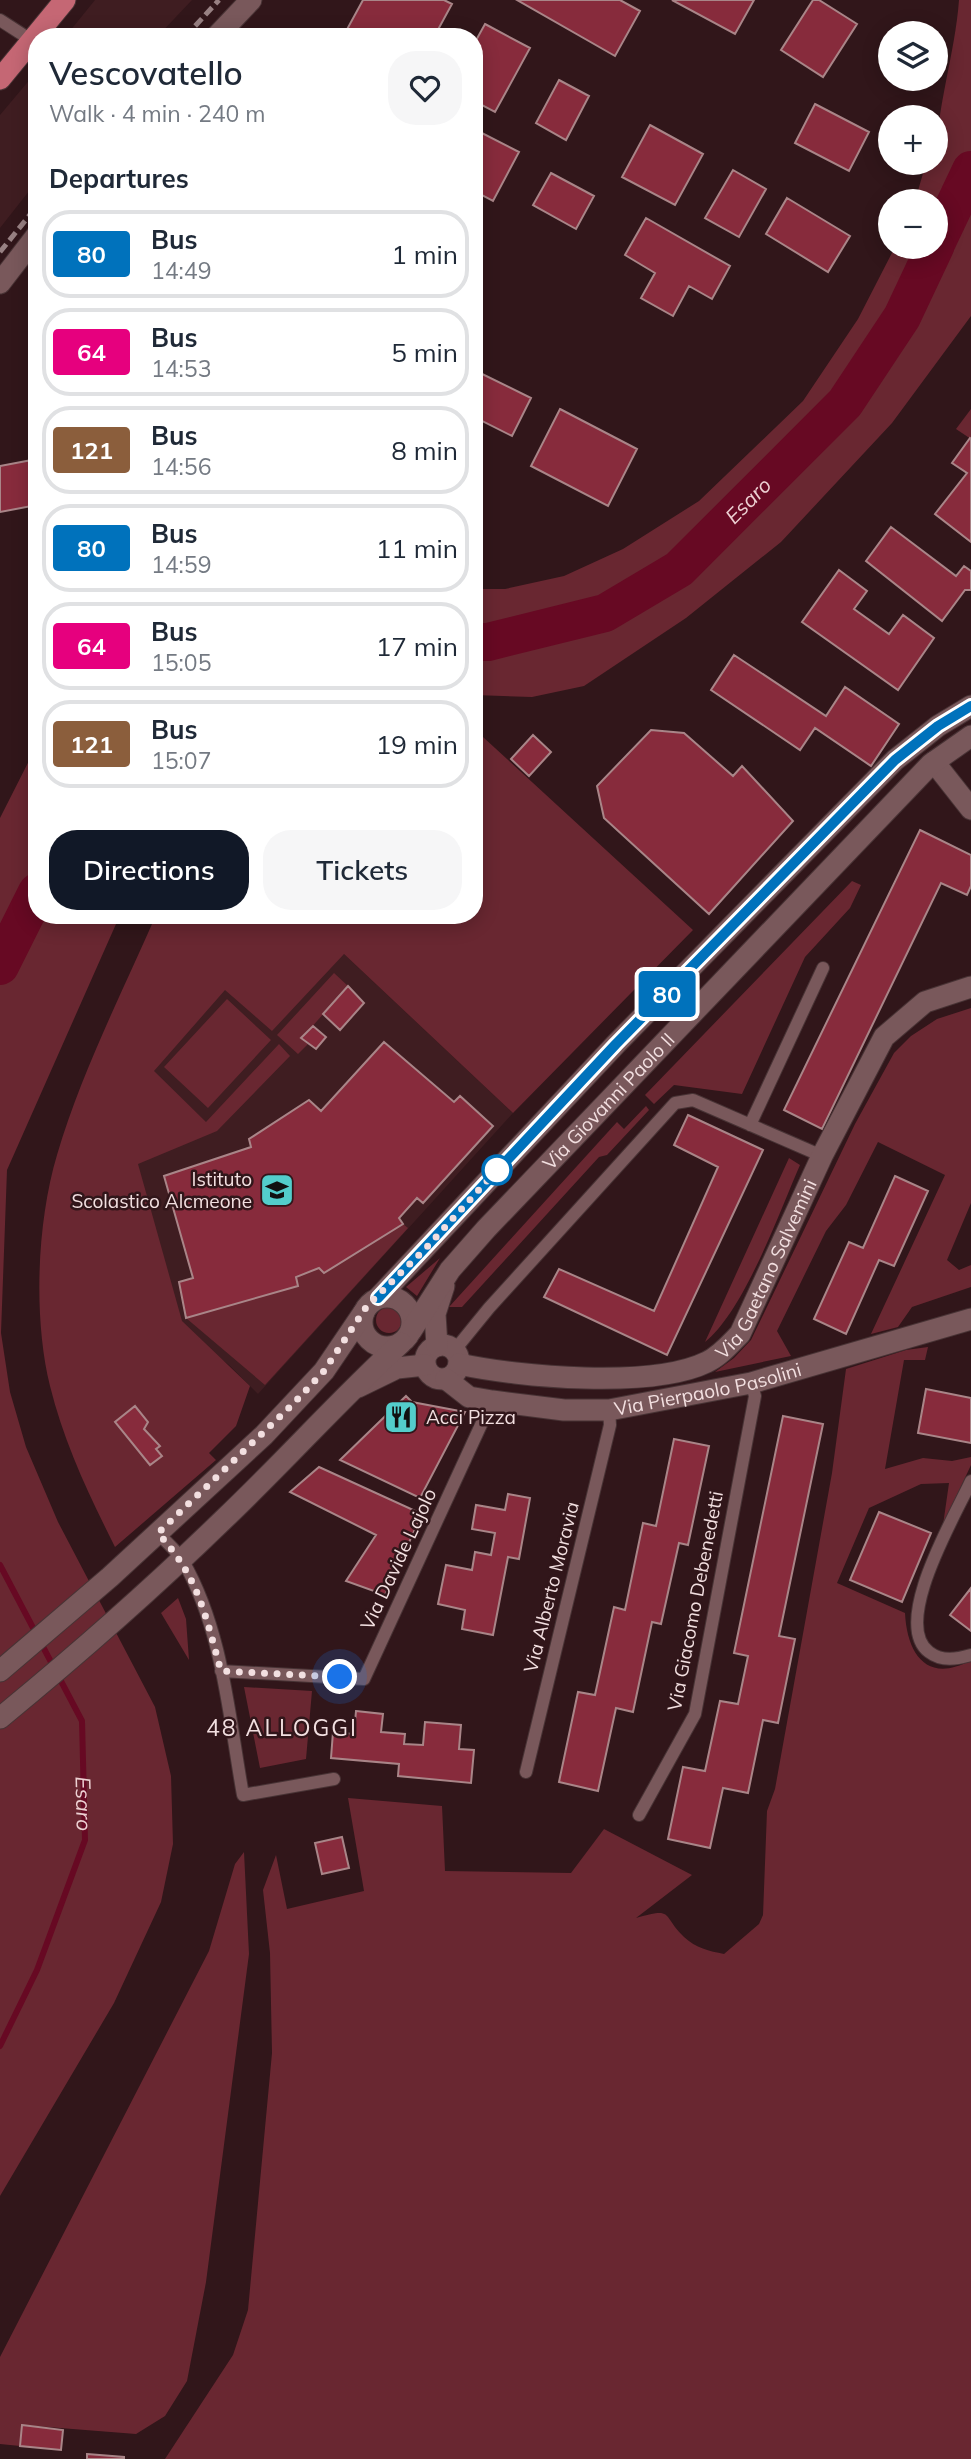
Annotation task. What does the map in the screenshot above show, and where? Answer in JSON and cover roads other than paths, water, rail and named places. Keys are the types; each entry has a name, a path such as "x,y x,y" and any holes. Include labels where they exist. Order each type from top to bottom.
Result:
{"main road":[{"path":"41,28 65,0"},
{"path":"0,79 28,44"}],"street":[{"path":"225,28 251,0"},
{"path":"0,283 28,247"},
{"name":"Via Giovanni Paolo II","path":"0,1671 138,1551 264,1435 315,1380 371,1305 607,1054 895,760 938,726 971,706"},
{"name":"Via Giovanni Paolo II","path":"0,1718 162,1577 268,1475 347,1392 406,1337 450,1270 934,762 971,736"},
{"path":"934,762 971,809"},
{"name":"Via Gaetano Salvemini","path":"449,1360 507,1375 618,1377 674,1371 706,1363 740,1334 822,1156 884,1037 925,1002 971,987"},
{"path":"449,1360 435,1314 450,1270"},
{"path":"394,1297 408,1307 412,1315 406,1337 385,1347 371,1341 363,1327 371,1305 394,1297"},
{"name":"Via Pierpaolo Pasolini","path":"449,1360 468,1397 564,1410 609,1410 751,1382 971,1319"},
{"path":"347,1392 397,1368 425,1366 428,1352 449,1360"}],"lane":[{"path":"0,20 28,38"},
{"path":"750,1125 823,968"},
{"path":"449,1360 489,1308 675,1102 693,1100 822,1156"},
{"name":"Via Giacomo Debenedetti","path":"639,1815 695,1714 755,1396 751,1382"},
{"name":"Via Davide Lajolo","path":"221,1671 364,1679 492,1401"},
{"name":"Via Alberto Moravia","path":"526,1772 610,1426 609,1410"},
{"path":"971,1481 929,1572 915,1619 918,1637 930,1653 947,1659 971,1655"},
{"path":"158,1533 181,1559 201,1598 221,1671 243,1795 334,1779"}],"waterway":[{"name":"Esaro","path":"948,219 971,170"},
{"name":"Esaro","path":"483,642 605,613 679,569 845,403 902,317 929,259"},
{"name":"Esaro","path":"0,966 28,910"},
{"name":"Esaro","path":"0,1565 82,1721 85,1840 37,1970 0,2046"}],"railway":[{"path":"193,28 219,0"},
{"path":"0,252 28,217"}],"place":[{"name":"Istituto Scolastico Alcmeone","path":"277,1190"},
{"name":"Acci Pizza","path":"401,1417"}],"district":[{"name":"48 ALLOGGI","path":"282,1727"}]}
